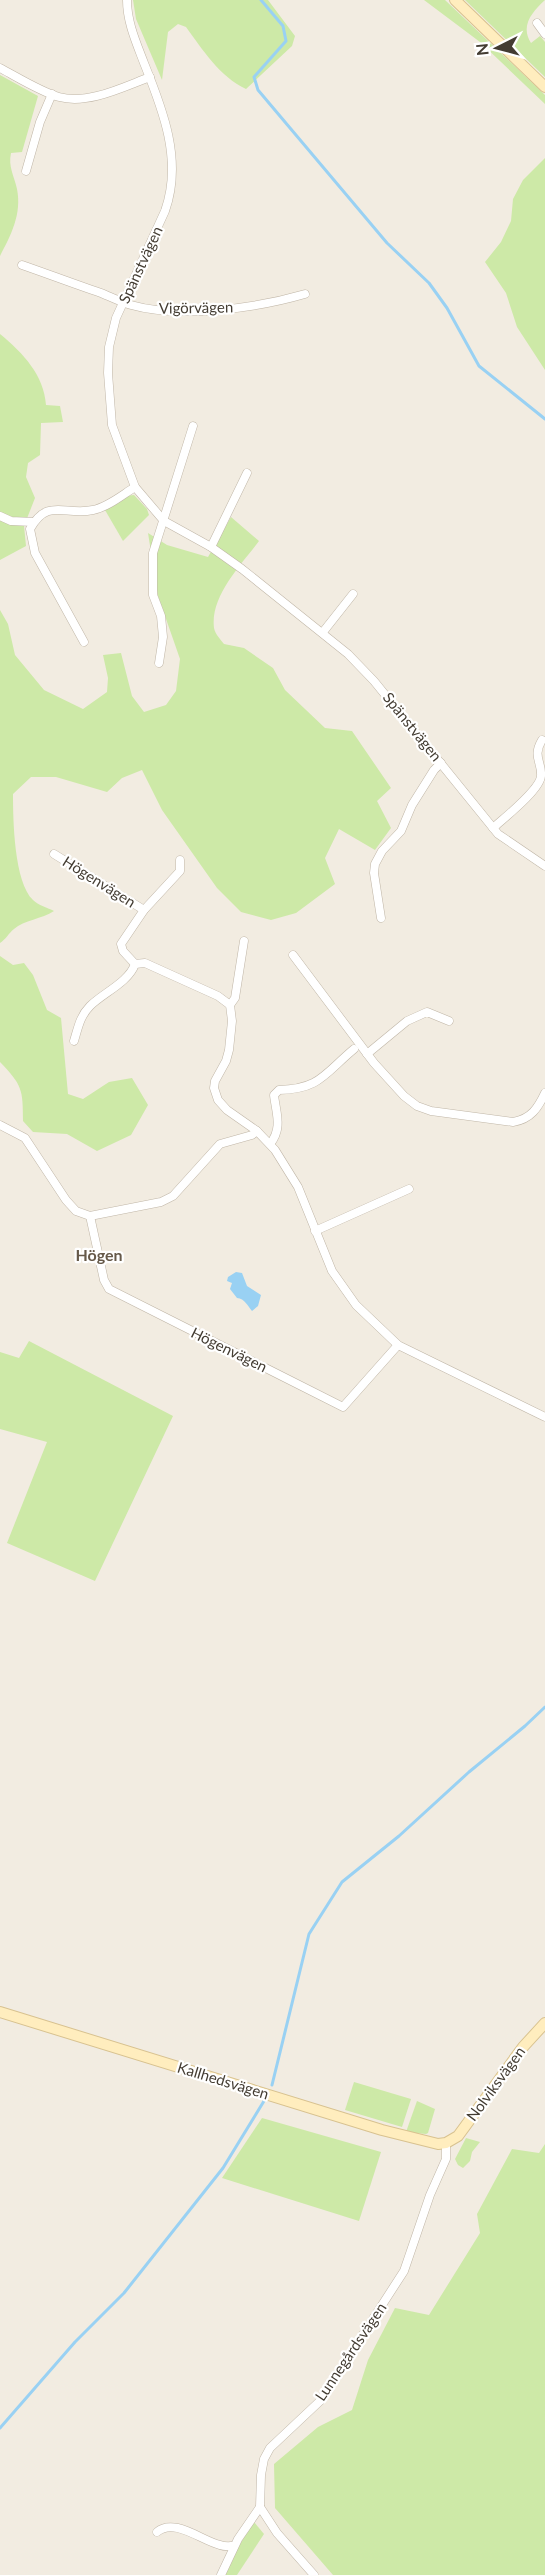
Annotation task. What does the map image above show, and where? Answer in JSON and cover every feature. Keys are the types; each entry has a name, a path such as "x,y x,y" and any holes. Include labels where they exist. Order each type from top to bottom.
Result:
{"street":[{"name":"Spänstvägen","path":"128,0 134,36 150,77 172,157 172,185 165,212 116,318 109,347 109,405 112,425 135,487 164,521 211,547 323,632 348,654 374,681 501,837 545,866"},
{"path":"455,0 545,87"},
{"path":"537,22 545,33"},
{"path":"0,68 52,94 74,99 85,98 150,77"},
{"path":"26,171 40,122 52,94"},
{"name":"Vigörvägen","path":"22,265 123,303 152,309 190,310 256,305 305,294"},
{"path":"159,663 162,636 160,616 153,595 152,571 156,538 164,521 193,426"},
{"path":"211,547 247,473"},
{"path":"84,642 35,553 30,528 44,511 92,510 104,506 135,487"},
{"path":"0,516 11,522 33,522"},
{"path":"323,632 353,594"},
{"path":"494,828 537,786 541,776 536,751 542,740"},
{"path":"381,918 374,873 375,864 382,851 401,831 412,805 441,763"},
{"name":"Högenvägen","path":"54,854 144,910"},
{"name":"Högenvägen","path":"135,964 123,951 121,944 144,910 180,871 180,860"},
{"path":"244,941 235,998 230,1005 232,1021 229,1050 226,1061 215,1077 214,1088 218,1100 227,1110 257,1131 270,1144 298,1187 332,1271 373,1323 398,1345 545,1417"},
{"path":"293,955 367,1054 404,1096 417,1106 431,1111 513,1122 523,1120 532,1114 545,1093"},
{"path":"74,1041 81,1018 88,1007 130,974 135,964 145,963 218,996 230,1005"},
{"path":"367,1054 416,1016 427,1012 449,1021"},
{"path":"270,1144 277,1133 278,1124 274,1095 279,1090 300,1090 309,1087 354,1049"},
{"path":"0,1125 25,1138 66,1200 76,1211 90,1216 161,1202 173,1196 220,1144 257,1131"},
{"path":"315,1231 409,1189"},
{"name":"Högenvägen","path":"90,1216 104,1280 109,1289 343,1407 398,1345"},
{"name":"Kallhedsvägen","path":"0,2012 402,2136 424,2142 447,2143"},
{"name":"Nolviksvägen","path":"447,2143 458,2136 470,2122 523,2047 545,2023"},
{"name":"Lunnegårdsvägen","path":"260,2507 261,2475 264,2459 270,2448 320,2401 404,2271 430,2195 446,2159 447,2143"},
{"path":"221,2575 234,2546 260,2507 277,2533 314,2575"},
{"path":"157,2532 160,2529 175,2528 221,2546 234,2546"}],"green space":[{"path":"133,0 268,0 295,36 292,46 246,89 220,70 186,27 178,24 168,32 162,80 136,19"},
{"path":"424,0 445,0 545,95 545,104 480,42"},
{"path":"465,0 545,0 532,14 527,31 531,43 540,36 545,42 545,77"},
{"path":"0,75 38,96 22,152 11,153 18,207 12,232 0,256"},
{"path":"545,158 545,370 517,327 506,293 485,262 501,242 511,221 513,199 523,180"},
{"path":"0,334 31,365 41,384 46,405 60,406 63,422 41,423 40,455 28,463 26,477 35,498 24,526 26,546 0,560"},
{"path":"134,495 147,509 149,515 123,541 105,510 125,496"},
{"path":"231,517 259,541 222,593 214,616 216,632 224,644 244,648 273,668 285,690 325,728 352,731 391,788 377,801 391,828 375,850 339,829 325,858 335,884 296,913 271,920 241,912 217,888 162,810 142,770 122,778 107,792 56,777 31,777 13,794 14,834 18,865 27,891 33,900 54,911 18,926 0,943 0,610 8,624 15,655 44,690 83,709 107,692 108,678 103,655 121,653 132,696 144,712 166,705 176,691 180,659 158,596 148,533 167,545 208,557"},
{"path":"0,956 13,965 24,963 33,975 47,1010 61,1018 68,1094 83,1099 109,1082 132,1078 148,1105 131,1135 97,1151 67,1134 33,1132 23,1121 20,1088 0,1062"},
{"path":"29,1341 173,1416 95,1581 7,1543 47,1442 0,1429 0,1352 19,1358"},
{"path":"354,2082 411,2099 402,2127 345,2110"},
{"path":"417,2101 435,2109 426,2134 406,2132"},
{"path":"262,2118 381,2152 359,2221 222,2178"},
{"path":"466,2138 480,2142 472,2152 470,2161 463,2168 455,2159"},
{"path":"545,2144 545,2575 333,2575 275,2508 274,2464 318,2427 352,2410 368,2360 395,2308 429,2315 480,2233 477,2214 512,2149 539,2153"},
{"path":"254,2522 264,2534 237,2575 225,2575 238,2547"}],"water":[{"path":"236,1272 242,1273 247,1286 261,1295 258,1306 252,1311 230,1289 232,1283 227,1281 228,1277"}],"waterway":[{"path":"261,0 283,26 286,41 254,77 258,90 387,243 429,283 447,308 479,366 545,419"},
{"path":"272,2085 309,1934 342,1882 399,1836 545,1707"},
{"path":"0,2428 75,2342 124,2293 223,2168 264,2101"}],"district":[{"name":"Högen","path":"99,1255"}]}
